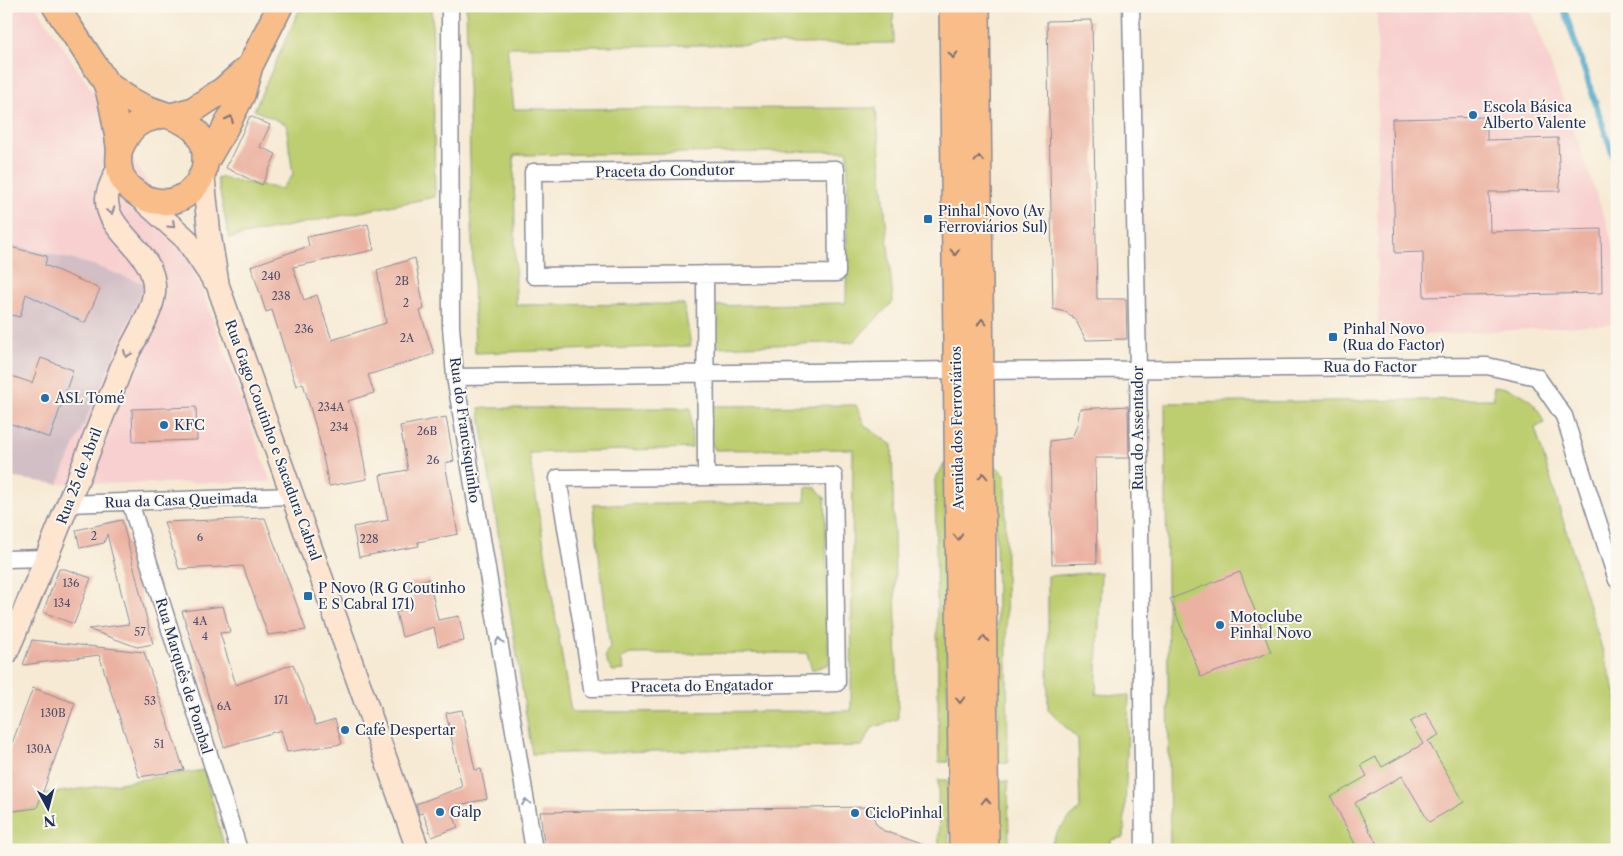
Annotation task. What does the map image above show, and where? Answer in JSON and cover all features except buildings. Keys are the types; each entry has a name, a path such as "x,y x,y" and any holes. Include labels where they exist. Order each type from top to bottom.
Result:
{"main road":[{"path":"56,6 106,84 124,181 135,193 147,200 161,202 187,195 197,185 204,167 242,95 250,66 280,6"},
{"name":"Avenida dos Ferroviários","path":"952,6 962,850"},
{"name":"Avenida dos Ferroviários","path":"978,6 986,850"},
{"path":"119,158 128,132 144,119 193,110 223,90 250,66"},
{"path":"106,84 140,105 185,122 197,132 204,146 204,167"}],"street":[{"name":"Rua do Francisquinho","path":"450,6 452,326 455,377 534,850"},
{"name":"Rua do Assentador","path":"1131,6 1144,850"},
{"name":"Rua 25 de Abril","path":"6,654 47,558 128,350 149,310 154,294 154,278 146,260 110,215 107,197 119,158"},
{"name":"Rua Gago Coutinho e Sacadura Cabral","path":"204,167 209,231 218,286 418,850"},
{"name":"Praceta do Condutor","path":"836,169 837,273 705,274 534,276 533,172 836,169"},
{"name":"Rua Gago Coutinho e Sacadura Cabral","path":"135,193 186,239 218,286"},
{"path":"705,274 706,477"},
{"name":"Rua do Factor","path":"982,370 1487,366 1537,377 1564,416 1617,580"},
{"path":"455,377 956,370"},
{"name":"Praceta do Engatador","path":"834,476 838,683 592,688 558,478 706,477 834,476"},
{"name":"Rua da Casa Queimada","path":"68,504 293,496"},
{"name":"Rua Marquês de Pombal","path":"130,502 238,850"},
{"path":"6,559 47,558"}],"shaded area":[{"path":"6,6 36,6 95,96 188,251 271,482 58,484 144,284 90,264 6,243"},
{"name":"Escola Básica Alberto Valente","path":"1377,6 1530,6 1607,224 1617,264 1617,324 1378,338"},
{"path":"6,243 90,264 145,284 58,484 6,477"}],"green space":[{"path":"301,6 432,6 435,197 229,238 217,177 281,189 293,175 286,124 254,110"},
{"path":"466,6 893,6 894,43 507,47 514,109 876,108 893,302 853,342 715,347 710,306 846,303 848,151 514,155 516,305 684,304 691,346 475,353"},
{"path":"1493,386 1518,392 1525,396 1541,414 1544,423 1535,428 1617,698 1617,850 1170,850 1165,403 1494,399"},
{"path":"856,405 865,426 892,445 898,719 872,728 862,746 532,754 479,408 691,408 692,448 529,453 571,712 851,711 853,449 715,450 710,440 710,406"},
{"path":"945,463 948,762 939,762 935,479"},
{"path":"995,465 1005,475 1008,763 999,763"},
{"path":"806,487 816,488 825,498 829,664 812,670 807,653 630,654 621,659 624,670 613,671 605,657 610,648 593,505 805,502"},
{"path":"1101,572 1096,694 1129,696 1124,837 1111,840 1111,850 1051,850 1057,832 1080,809 1078,739 1048,710 1048,576"},
{"path":"204,770 225,850 6,850 6,812 36,808 41,795"},
{"path":"938,780 948,780 949,850 939,850"},
{"path":"999,781 1008,781 1009,850 999,850"}],"waterway":[{"path":"1563,6 1617,168"}],"place":[{"name":"Escola Básica Alberto Valente","path":"1473,115"},
{"name":"Pinhal Novo (Av Ferroviários Sul)","path":"928,219"},
{"name":"Pinhal Novo (Rua do Factor)","path":"1333,337"},
{"name":"ASL Tomé","path":"45,398"},
{"name":"KFC","path":"164,425"},
{"name":"P Novo (R G Coutinho E S Cabral 171)","path":"308,596"},
{"name":"Motoclube Pinhal Novo","path":"1220,625"},
{"name":"Café Despertar","path":"345,730"},
{"name":"Galp","path":"440,812"},
{"name":"CicloPinhal","path":"855,813"}]}
